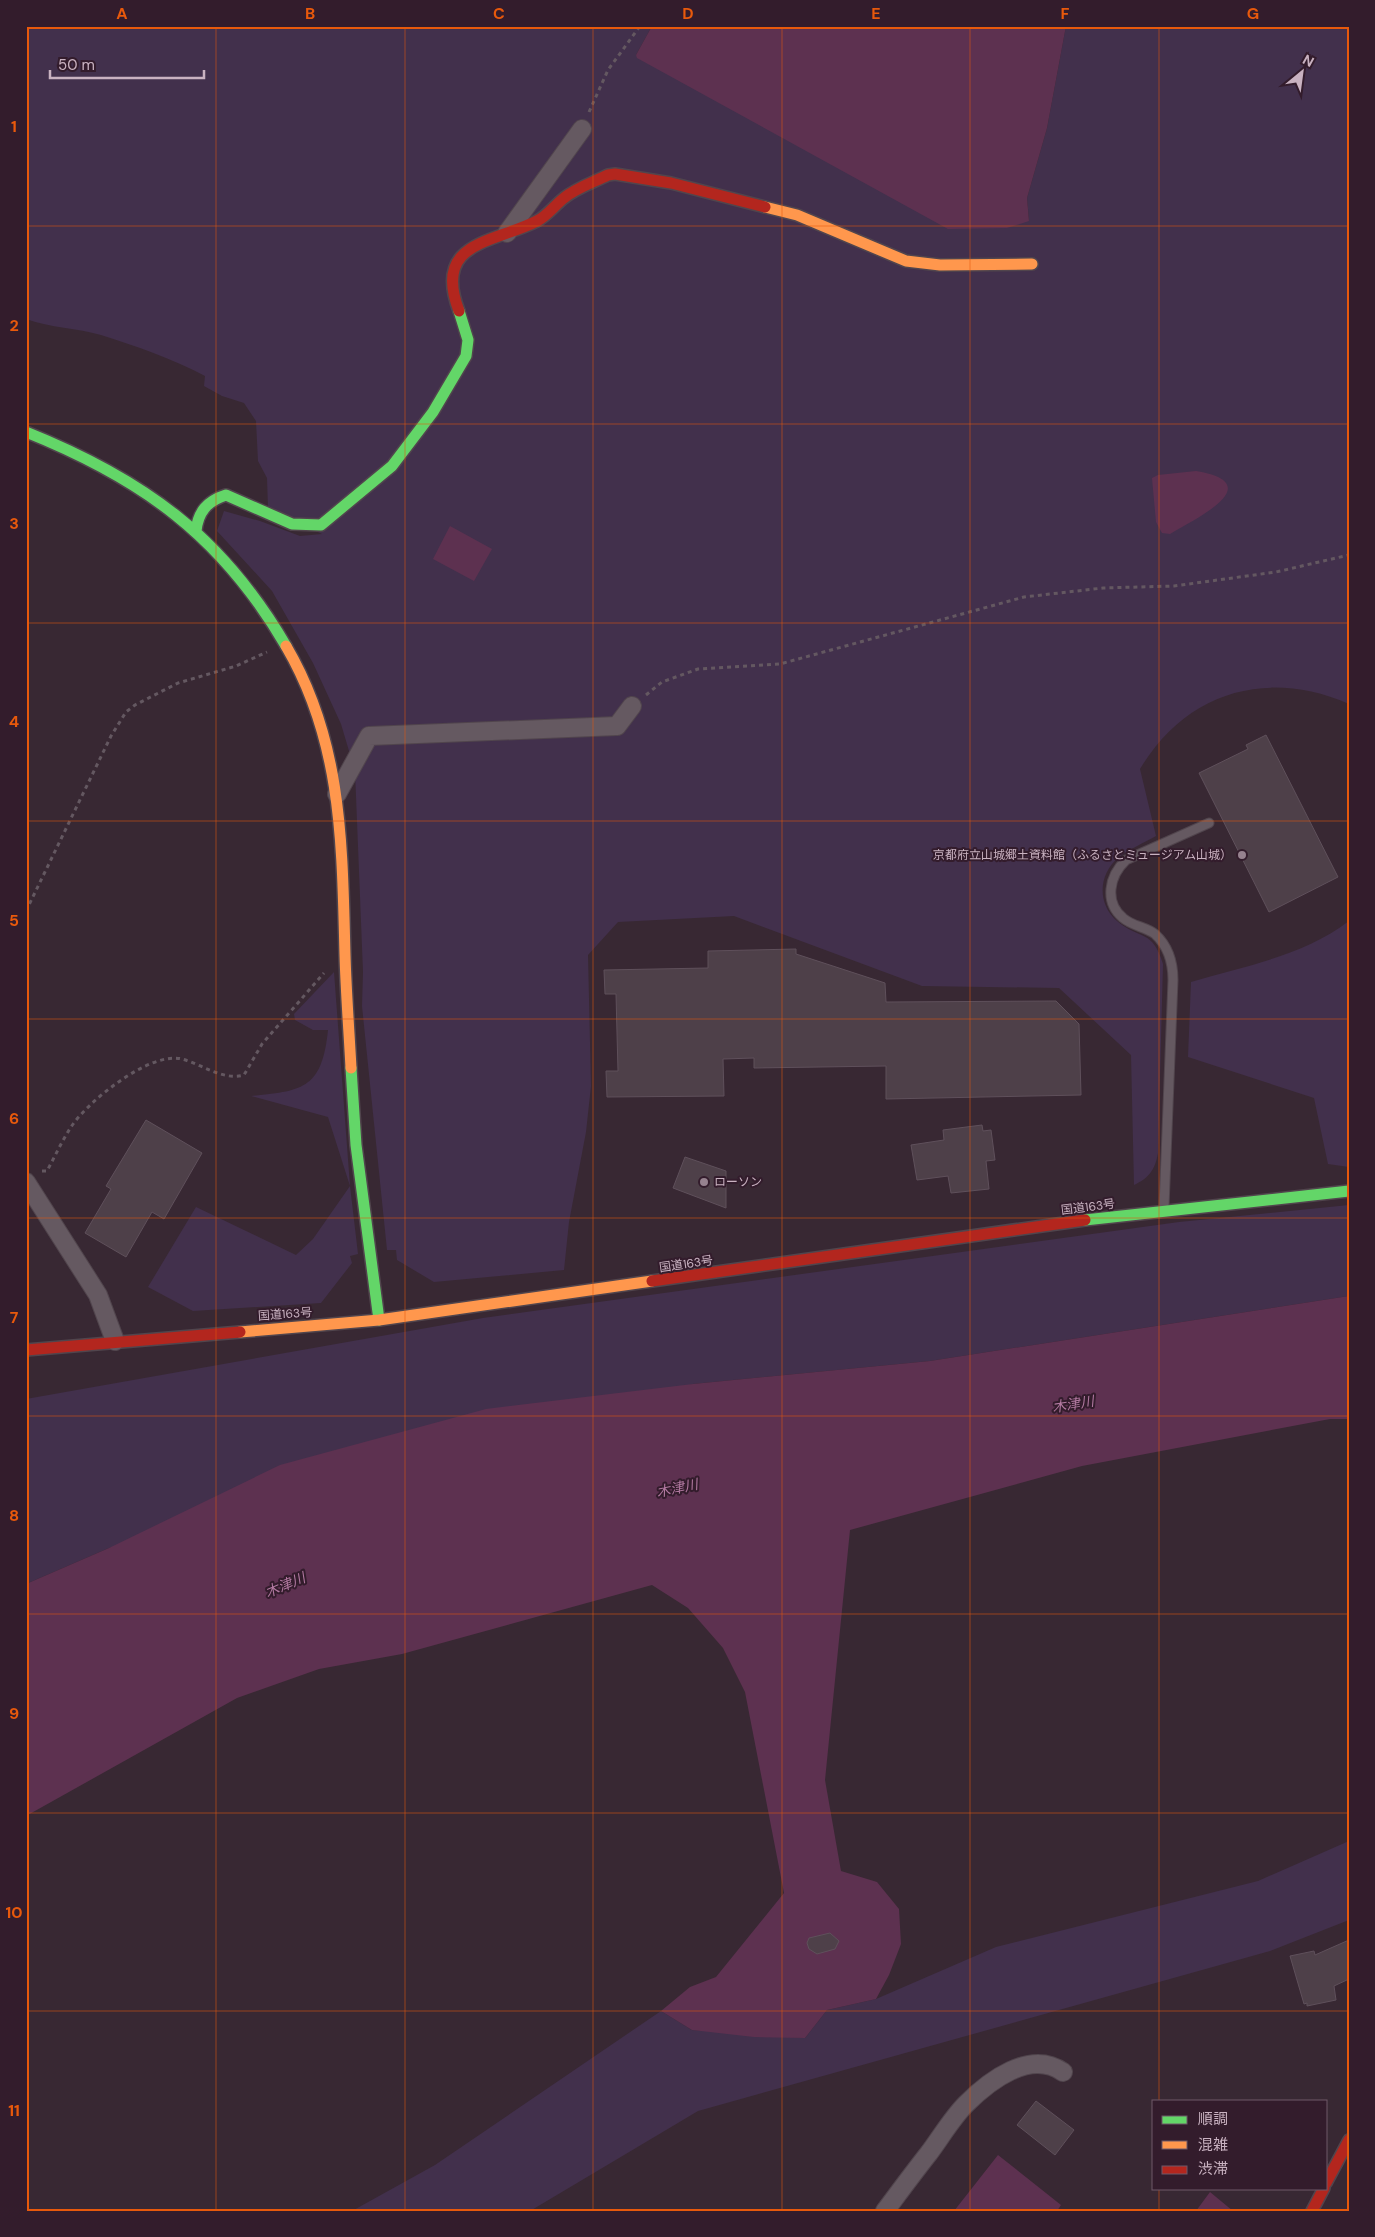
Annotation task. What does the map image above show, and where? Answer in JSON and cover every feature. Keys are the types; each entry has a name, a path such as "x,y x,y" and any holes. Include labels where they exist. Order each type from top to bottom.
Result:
{"main road":[{"path":"196,530 202,508 216,498 226,495 292,524 321,525 392,466 433,412 466,356 468,348 467,330 454,301 452,282 458,263 471,246 539,220 565,197 608,175 615,174 672,183 797,214 906,262 940,265 1032,264"},
{"path":"26,432 62,447 127,480 162,503 196,530 230,564 260,602 287,644 320,723 337,794 342,837 344,954 354,1122 379,1320"},
{"name":"国道163号","path":"26,1350 379,1320 1102,1218 1164,1213 1349,1191"},
{"path":"1328,2179 1349,2140"},
{"path":"1312,2211 1323,2190"}],"street":[{"path":"506,234 582,129"},
{"path":"337,794 369,736 617,726 632,706"},
{"path":"33,1176 98,1295 115,1341"},
{"path":"885,2211 965,2105 990,2083 1008,2072 1028,2065 1048,2064 1063,2072"}],"lane":[{"path":"1164,1213 1173,980 1172,963 1162,943 1154,933 1124,919 1117,911 1110,893 1111,883 1119,866 1126,860 1209,823"}],"path":[{"path":"582,129 608,70 640,26"},
{"path":"632,706 662,682 698,668 780,664 1024,596 1103,588 1174,586 1276,572 1349,555"},
{"path":"26,911 111,736 126,712 135,705 178,683 236,666 287,644"},
{"path":"33,1176 47,1171 72,1125 87,1109 139,1068 158,1060 180,1059 234,1078 244,1075 262,1044 276,1026 332,963 344,954"}],"shaded area":[{"path":"26,26 652,26 636,55 1029,221 1027,198 1047,128 1066,26 1349,26 1349,704 1318,693 1288,688 1259,688 1231,694 1204,705 1180,721 1159,743 1140,769 1156,836 1119,857 1112,864 1104,880 1103,898 1110,914 1117,921 1144,936 1155,945 1163,964 1158,1153 1153,1169 1144,1179 1134,1185 1131,1055 1059,988 922,986 734,916 618,922 588,955 591,1086 586,1132 569,1222 564,1270 434,1282 397,1260 396,1250 387,1250 362,1006 363,972 355,771 341,724 313,663 272,591 217,531 224,511 260,521 300,536 322,534 268,508 267,478 258,461 256,421 244,403 222,396 204,386 205,376 154,353 101,335 26,319"},
{"path":"1349,921 1349,1167 1328,1164 1314,1098 1188,1057 1191,982 1273,959 1312,943"},
{"path":"334,972 350,1186 328,1117 251,1096 285,1092 307,1083 315,1075 321,1064 328,1030 313,1030 295,1020 294,1014"},
{"path":"350,1186 358,1254 350,1256 352,1263 321,1303 193,1311 148,1287 196,1207 296,1255 313,1239"},
{"path":"1349,1205 1349,1296 930,1361 693,1384 109,1548 26,1584 26,1399 483,1318 1179,1222"},
{"path":"1349,1841 1349,1920 1270,1951 698,2111 530,2211 352,2211 435,2165 661,2011 692,2030 805,2038 827,2010 876,1999 996,1947 1258,1881"}],"water":[{"path":"652,26 1066,26 1047,128 1027,198 1029,221 1007,228 948,229 637,58 636,55"},
{"path":"1196,471 1217,476 1226,483 1227,491 1222,500 1212,509 1170,534 1162,533 1156,522 1152,478 1158,475"},
{"path":"450,526 492,549 474,581 433,559"},
{"name":"木津川","path":"1349,1296 1349,1419 1330,1419 1082,1466 850,1530 825,1780 841,1871 877,1882 899,1909 901,1944 889,1975 876,1999 827,2010 805,2038 754,2037 692,2030 661,2011 690,1987 716,1977 784,1893 745,1692 723,1648 688,1608 652,1585 402,1654 319,1669 237,1698 26,1816 26,1584 109,1548 280,1465 486,1409 693,1384 930,1361"},
{"path":"998,2155 1061,2205 1057,2211 954,2211"},
{"path":"1210,2192 1233,2211 1196,2211"}],"building":[{"path":"1266,735 1338,877 1269,912 1199,773 1248,749 1246,745"},
{"path":"796,949 796,954 885,983 886,1002 1056,1001 1079,1024 1081,1095 886,1099 886,1066 754,1068 754,1058 723,1059 724,1096 607,1097 606,1071 618,1071 616,994 605,994 604,970 708,968 708,951"},
{"path":"146,1120 202,1153 164,1219 152,1212 126,1257 85,1233 111,1189 106,1186"},
{"path":"982,1125 983,1131 991,1130 995,1160 986,1161 989,1189 951,1193 948,1176 917,1180 911,1145 944,1140 943,1130"},
{"name":"ローソン","path":"685,1157 726,1171 726,1208 673,1188"},
{"path":"830,1933 839,1941 835,1949 817,1954 809,1949 807,1943 809,1938"},
{"path":"1349,1940 1349,1979 1334,1986 1336,2000 1307,2006 1307,2003 1304,2004 1290,1956 1314,1951 1315,1955"},
{"path":"1036,2101 1074,2130 1055,2155 1017,2125"}],"traffic: fast":[{"path":"196,531 199,518 205,508 214,500 226,495 292,524 321,525 392,466 433,412 466,356 468,340 459,311"},
{"path":"26,432 68,450 107,470 143,491 176,515 206,542 235,573 261,607 286,646"},
{"path":"351,1068 356,1145 379,1320"},
{"path":"1085,1220 1349,1191"}],"traffic: slow":[{"path":"765,207 797,215 906,261 940,265 1032,264"},
{"path":"286,646 305,683 319,720 336,796 343,874 345,969 351,1068"},
{"path":"240,1332 379,1320 652,1281"}],"traffic: jam":[{"path":"459,311 453,288 454,270 460,258 472,248 486,241 537,221 569,194 608,175 615,174 671,183 765,207"},
{"path":"652,1281 1085,1220"},
{"path":"26,1350 240,1332"},
{"path":"1328,2179 1349,2140"},
{"path":"1312,2211 1323,2190"}],"place":[{"name":"京都府立山城郷土資料館（ふるさとミュージアム山城）","path":"1242,855"},
{"name":"ローソン","path":"704,1182"}]}
